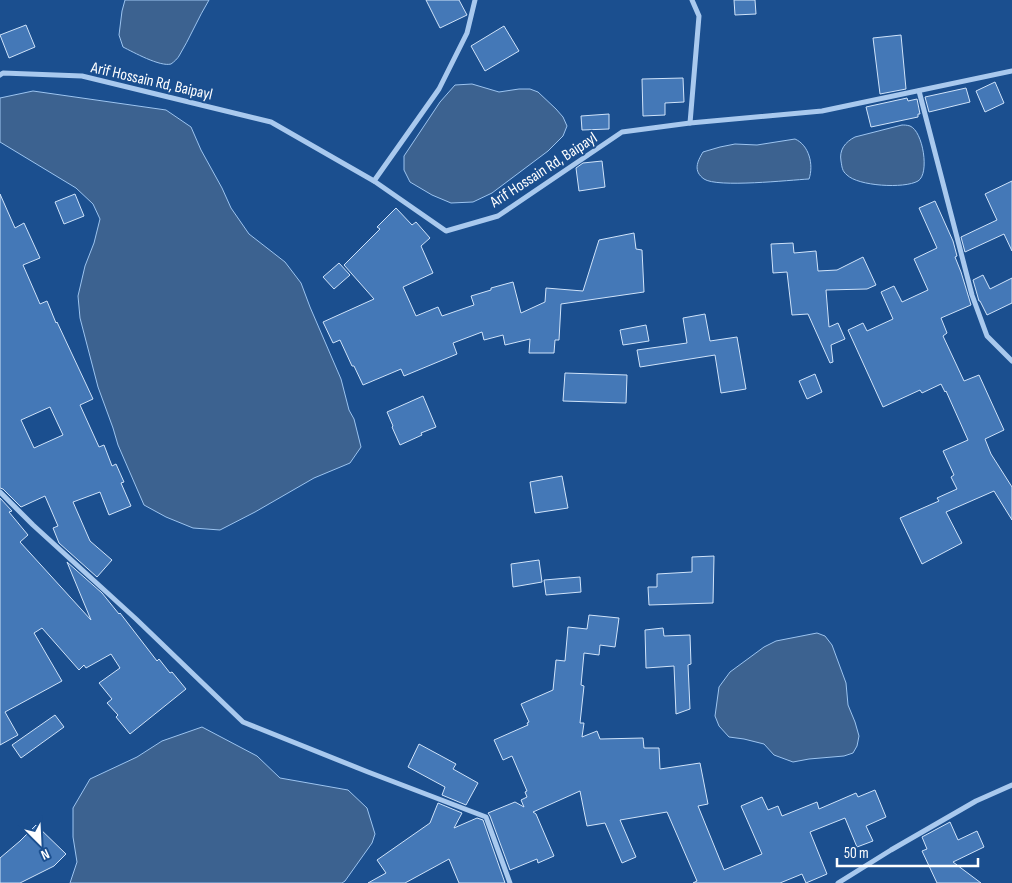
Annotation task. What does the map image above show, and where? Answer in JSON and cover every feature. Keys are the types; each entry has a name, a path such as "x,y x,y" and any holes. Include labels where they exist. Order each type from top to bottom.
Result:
{"street":[{"path":"374,181 439,89 467,32 475,0"},
{"path":"690,123 699,16 692,0"},
{"name":"Arif Hossain Rd, Baipayl","path":"0,75 3,73 82,76 271,122 374,181 446,231 498,216 622,132 690,123 822,111 1012,71"},
{"path":"919,91 972,295 987,336 1012,361"},
{"path":"0,492 33,526 136,619 243,722 486,817 510,883"},
{"path":"838,883 976,801 1012,785"}],"water":[{"path":"125,0 209,0 178,57 171,64 166,64 147,59 123,47 119,35"},
{"path":"472,84 499,92 530,89 538,92 563,117 567,126 563,136 548,151 492,193 473,202 451,203 432,195 410,182 404,170 404,156 440,102 455,85"},
{"path":"33,91 166,110 191,127 231,208 249,234 285,262 301,283 341,379 349,410 354,419 361,447 350,463 314,478 220,530 193,528 166,517 144,505 118,445 98,387 80,318 78,296 85,266 94,243 100,219 93,204 76,188 0,142 0,98"},
{"path":"902,125 910,126 915,130 921,144 924,170 922,177 918,181 892,186 871,184 853,179 845,173 842,167 841,153 848,141 855,137"},
{"path":"795,139 804,146 809,156 811,168 809,179 723,183 704,179 697,170 703,152 735,144 757,145"},
{"path":"817,633 825,636 832,645 846,683 848,705 859,736 853,753 844,756 793,762 774,755 764,744 729,737 719,726 715,716 719,687 730,672 764,647 776,641"},
{"path":"202,727 257,756 280,778 348,790 367,808 375,834 372,843 345,881 342,883 70,883 77,862 73,837 73,808 90,779 137,757 162,741"}],"building":[{"path":"426,0 459,0 467,15 440,28"},
{"path":"734,0 755,0 756,14 735,15"},
{"path":"26,25 35,47 9,58 0,35"},
{"path":"504,26 519,51 485,71 471,46"},
{"path":"901,35 906,89 880,94 873,38"},
{"path":"683,78 684,102 665,103 665,115 643,116 642,79"},
{"path":"995,82 1004,103 985,112 976,91"},
{"path":"966,88 970,102 929,112 925,97"},
{"path":"907,98 908,101 917,99 920,114 918,114 918,117 871,127 866,107"},
{"path":"609,114 609,129 582,130 581,116"},
{"path":"602,161 605,187 579,191 576,168 583,163"},
{"path":"1012,181 1012,251 1004,234 965,252 961,237 997,220 985,194"},
{"path":"0,194 15,228 24,223 40,258 23,265 40,304 47,301 93,399 80,405 99,447 104,445 112,466 116,464 124,482 121,483 131,506 109,515 100,492 73,502 90,541 112,560 97,577 59,543 53,528 58,526 45,496 21,507 0,488","holes":["50,407 63,435 34,448 21,420"]},
{"path":"75,194 84,216 64,224 55,202"},
{"path":"935,201 953,241 957,256 955,257 971,305 941,318 947,333 943,336 964,381 979,375 1004,430 985,439 991,454 1012,487 1012,520 994,491 946,512 962,543 922,564 900,518 939,501 937,498 957,489 951,477 954,475 943,451 968,440 941,384 922,393 920,390 883,407 848,330 863,323 867,331 893,319 881,292 894,286 902,302 928,290 914,259 937,248 919,208"},
{"path":"396,208 412,225 416,222 430,238 421,246 433,273 403,287 416,316 438,307 442,316 474,305 471,296 513,282 521,313 545,302 546,288 583,291 599,240 634,233 636,249 642,250 644,292 561,304 559,340 555,340 554,353 529,353 530,339 505,345 503,335 484,340 482,332 453,343 457,354 404,376 401,369 363,385 340,340 333,343 323,322 374,299 344,265 380,229 377,227"},
{"path":"793,243 794,253 816,251 818,271 837,270 863,257 876,285 867,289 826,290 829,327 838,323 845,339 831,345 833,362 830,363 808,314 792,315 787,272 773,273 771,244"},
{"path":"339,263 350,275 334,289 323,277"},
{"path":"983,275 990,289 1012,278 1012,303 987,315 979,301 973,280"},
{"path":"705,314 710,341 737,337 746,389 721,393 715,355 640,367 637,350 687,343 683,318"},
{"path":"646,325 649,341 623,345 620,330"},
{"path":"565,373 627,375 626,403 563,401"},
{"path":"815,374 822,392 807,399 799,381"},
{"path":"423,396 436,427 400,445 387,412"},
{"path":"562,476 568,508 535,513 530,482"},
{"path":"0,498 12,511 9,512 28,535 20,542 91,620 67,562 102,593 157,661 159,659 186,689 130,734 116,717 118,715 107,703 112,699 99,683 120,668 111,654 86,668 84,665 79,670 42,628 34,633 62,681 5,712 18,735 0,745"},
{"path":"714,556 713,603 649,605 648,587 657,587 657,574 692,572 692,557"},
{"path":"539,560 542,582 513,587 511,564"},
{"path":"580,577 581,592 546,595 544,580"},
{"path":"589,615 619,618 615,647 600,645 599,655 584,653 581,685 584,686 580,723 584,723 582,737 597,731 600,739 643,738 644,748 659,748 660,769 700,763 708,804 698,806 724,870 762,854 741,806 762,797 768,810 778,806 782,816 817,802 819,809 856,793 858,797 875,790 886,817 866,826 873,841 857,847 845,818 810,832 827,874 806,883 802,874 780,883 693,883 697,881 667,812 620,820 636,857 622,863 605,823 587,826 580,791 533,812 536,814 554,856 538,863 537,859 510,870 488,813 515,802 524,807 521,800 527,797 525,792 527,791 512,756 503,760 494,740 528,725 527,723 529,722 521,704 553,690 556,660 565,661 568,627 587,629"},
{"path":"663,628 664,636 690,635 691,664 688,665 690,709 676,714 674,666 646,668 645,630"},
{"path":"55,715 64,727 21,758 12,745"},
{"path":"419,744 456,764 453,769 478,783 466,805 442,795 445,787 408,767"},
{"path":"438,803 462,813 454,828 477,818 483,820 505,883 459,883 449,859 405,883 368,883 386,873 377,860 430,823"},
{"path":"950,822 958,840 977,831 984,847 953,862 981,883 937,883 922,851 927,849 922,837"},
{"path":"36,825 66,854 54,866 20,883 0,883 0,858"}]}
